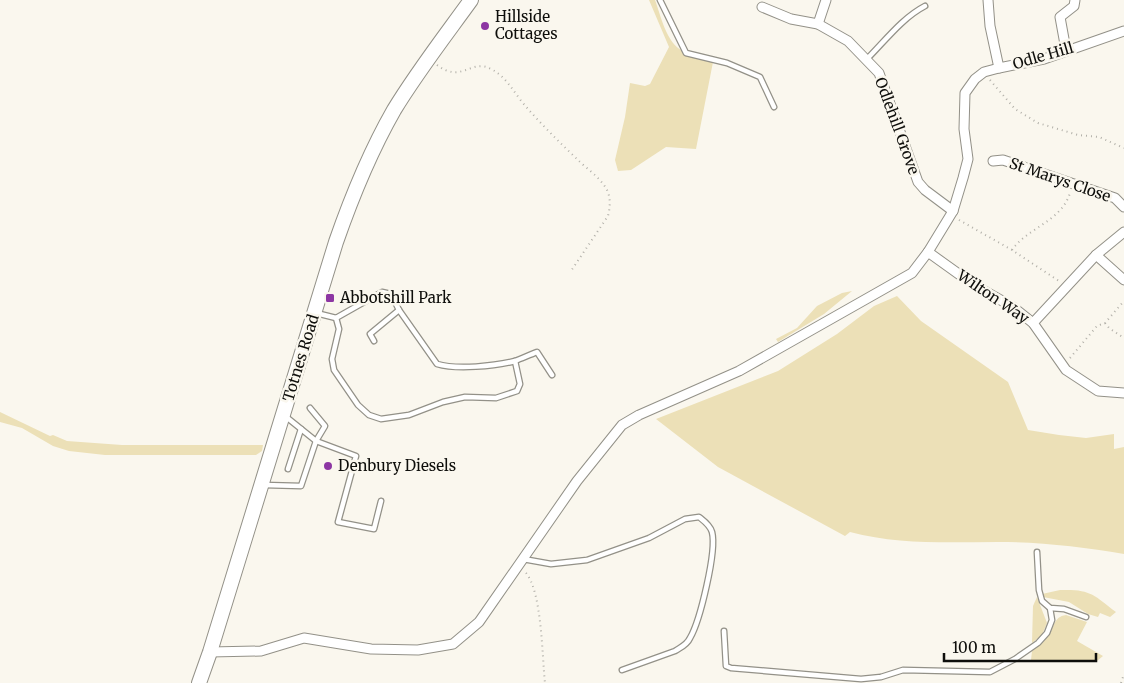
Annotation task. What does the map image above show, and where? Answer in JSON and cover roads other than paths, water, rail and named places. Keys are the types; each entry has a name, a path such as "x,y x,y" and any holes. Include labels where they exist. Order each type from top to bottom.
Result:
{"main road":[{"name":"Totnes Road","path":"199,683 352,196 395,108 471,0"}],"street":[{"path":"818,24 826,0"},
{"name":"Odle Hill","path":"988,0 990,26 999,68 1044,59 1124,31"},
{"path":"1066,50 1060,17 1074,6 1075,0"},
{"name":"Odlehill Grove","path":"762,7 791,19 818,24 848,41 879,73 910,165 918,182 952,213"},
{"path":"210,652 261,651 304,638 371,649 418,650 453,644 479,622 577,481 622,425 639,415 739,371 912,273 928,252 952,213 968,159 964,129 965,93 975,79 984,72 999,68"},
{"name":"St Marys Close","path":"993,161 1003,160 1115,198 1124,207"},
{"path":"1033,323 1096,255 1124,232"},
{"name":"Wilton Way","path":"928,252 974,285 1013,307 1033,323 1066,370 1098,391 1124,393"},
{"path":"1096,255 1124,280"}],"lane":[{"path":"660,0 686,52 727,63 760,76 774,107"},
{"path":"866,60 915,11 925,6"},
{"path":"314,313 336,318 382,292 391,294 399,310 437,364 447,367 490,365 515,361 537,352 552,375"},
{"path":"374,341 370,334 399,310"},
{"path":"336,318 340,329 332,359 334,370 358,405 369,415 381,419 409,415 443,402 465,398 496,398 517,391 520,384 515,361"},
{"path":"262,484 302,486 316,441 325,426 310,408"},
{"path":"284,415 316,441 356,456 338,522 374,529 381,501"},
{"path":"288,469 301,430"},
{"path":"521,562 551,564 586,560 649,538 685,519 699,517 705,522 712,531 711,554 705,590 690,638 683,646 675,650 622,670"},
{"path":"1037,552 1039,590 1042,601 1050,608 1064,609 1086,617"},
{"path":"724,630 726,666 731,668 862,679 881,677 903,670 990,672 1015,659 1038,643 1048,633 1052,620 1050,608"}],"place":[{"name":"Hillside Cottages","path":"485,26"},
{"name":"Abbotshill Park","path":"330,298"},
{"name":"Denbury Diesels","path":"328,466"}]}
